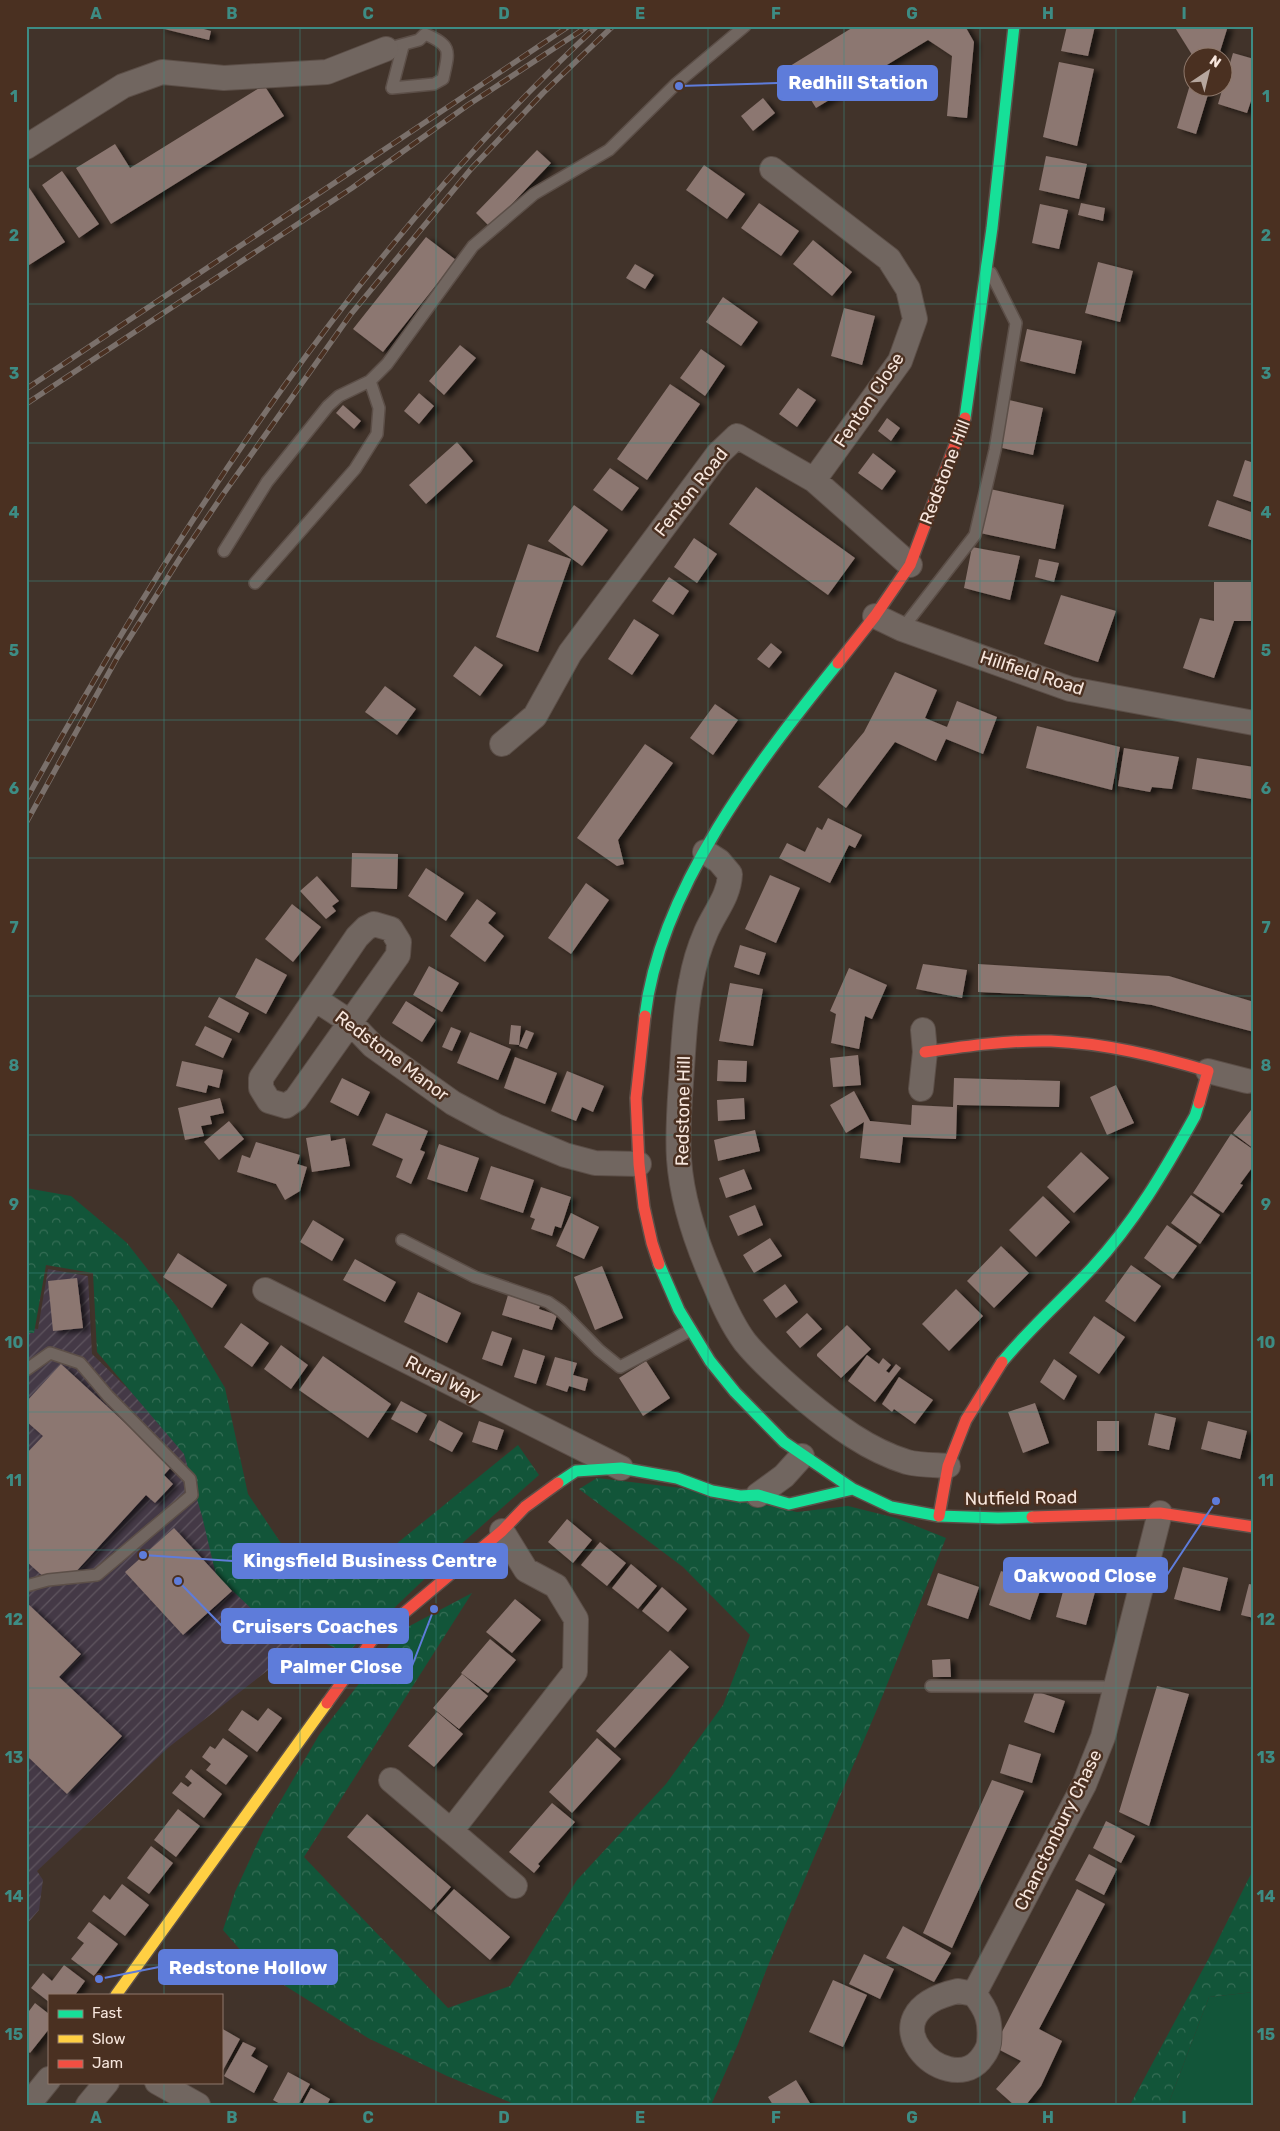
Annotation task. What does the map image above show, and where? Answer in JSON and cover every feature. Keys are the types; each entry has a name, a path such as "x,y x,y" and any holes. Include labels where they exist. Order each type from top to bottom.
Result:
{"main road":[{"name":"Redstone Hill","path":"802,1456 784,1442 734,1392 710,1361 691,1330 663,1275 652,1242 644,1208 639,1164 636,1098 646,1009 668,924 690,878 761,761 876,616 910,565 967,413 987,265 1014,26"},
{"path":"924,1041 993,1043 1051,1041 1148,1054 1208,1071 1195,1116 1144,1203 1116,1241 1093,1267 1025,1334 999,1365 966,1420 948,1466 939,1516"},
{"name":"Nutfield Road","path":"802,1456 853,1489 891,1506 939,1516 998,1518 1160,1513 1254,1527"},
{"path":"117,1994 373,1639 502,1531 525,1507 576,1470 621,1468 677,1478 712,1491 740,1496 758,1495 788,1504 853,1489"}],"street":[{"path":"26,147 123,86 162,72 224,78 327,72 394,47"},
{"name":"Fenton Close","path":"772,169 889,259 908,289 915,319 900,361 814,480"},
{"name":"Fenton Road","path":"502,744 535,716 570,652 718,454 736,436 814,480 910,565"},
{"name":"Hillfield Road","path":"876,616 902,629 1070,689 1254,723"},
{"name":"Redstone Hill","path":"705,852 719,861 730,874 730,887 707,930 698,953 691,982 685,1022 680,1100 679,1159 684,1196 692,1229 706,1266 724,1307 745,1342 782,1381 821,1414 866,1446 908,1462 948,1466"},
{"path":"374,924 391,929 399,942 398,955 296,1100 286,1106 269,1101 261,1088 261,1078 315,999 357,937 366,928 374,924"},
{"name":"Redstone Manor","path":"315,999 350,1022 373,1046 453,1103 496,1126 566,1155 595,1163 639,1164"},
{"path":"921,1088 924,1041"},
{"path":"1208,1071 1247,1081"},
{"name":"Rural Way","path":"265,1290 621,1468"},
{"path":"758,1495 784,1476 802,1456"},
{"name":"Chanctonbury Chase","path":"974,1994 1084,1785 1103,1737 1160,1513"},
{"path":"450,1831 575,1672 576,1619 556,1586 526,1570 502,1531"},
{"path":"391,1780 515,1886"},
{"path":"28,2105 48,2080"},
{"path":"88,2105 106,2084"},
{"path":"161,2084 198,2105"}],"lane":[{"path":"224,550 267,482 328,406 338,396 370,381 388,364 473,246 534,194 609,150 677,83 745,26"},
{"path":"425,34 442,42 448,52 443,78 434,84 392,88 394,47 419,40 425,34"},
{"path":"902,629 975,536 995,450 1016,323 987,265"},
{"path":"254,583 355,469 378,434 379,408 370,381"},
{"path":"402,1240 475,1277 548,1302 561,1311 599,1350 620,1367 691,1330"},
{"path":"26,1370 50,1353 80,1363 108,1396 190,1479 192,1495 98,1574 48,1580 26,1586"},
{"path":"931,1686 1116,1687"}],"shaded area":[{"path":"48,1269 88,1276 92,1354 213,1471 307,1640 169,1747 37,1871 43,1880 39,1910 26,1925 26,1328 38,1329"}],"green space":[{"path":"26,1188 71,1196 127,1243 177,1307 225,1388 248,1494 295,1564 358,1575 518,1445 539,1475 459,1546 347,1653 256,1613 216,1575 202,1516 184,1454 97,1352 93,1273 46,1265 34,1333 26,1333"},
{"path":"597,1478 698,1490 797,1512 848,1506 896,1518 946,1538 878,1707 711,2105 514,2104 447,2076 368,2038 276,1980 242,1952 223,1930 235,1892 263,1831 319,1735 400,1631 472,1593 304,1857 448,2008 510,1986 577,1880 666,1784 723,1705 750,1635 683,1567 579,1489"},
{"path":"1254,1868 1254,1992 1209,1997 1168,2105 1130,2105 1210,1956"},
{"path":"1254,1992 1254,2105 1168,2105 1209,1997"}],"building":[{"path":"161,26 193,26 211,31 209,40 160,28"},
{"path":"855,26 965,26 974,42 967,118 947,116 952,56 928,40 816,108 790,66"},
{"path":"1067,26 1095,26 1088,56 1061,51"},
{"path":"1174,26 1228,26 1221,48 1188,48"},
{"path":"1233,53 1254,59 1254,92 1247,113 1218,104 1220,98 1232,98"},
{"path":"1059,62 1094,69 1077,146 1043,137"},
{"path":"264,85 284,116 111,224 76,168 115,144 130,168"},
{"path":"763,98 775,113 753,131 741,116"},
{"path":"1186,98 1207,98 1196,134 1177,128"},
{"path":"537,150 551,163 490,227 476,213"},
{"path":"1046,156 1087,164 1079,199 1039,190"},
{"path":"704,165 745,194 727,219 686,190"},
{"path":"62,171 99,224 79,238 42,185"},
{"path":"28,186 65,242 26,267 26,187"},
{"path":"759,203 799,231 781,256 741,228"},
{"path":"1081,203 1105,208 1103,221 1078,215"},
{"path":"1040,204 1068,210 1059,249 1032,243"},
{"path":"426,237 456,260 383,352 353,329"},
{"path":"813,240 852,272 832,296 793,264"},
{"path":"1098,262 1133,271 1120,322 1085,313"},
{"path":"635,264 654,275 645,289 626,278"},
{"path":"723,297 758,322 741,346 706,322"},
{"path":"844,308 875,316 862,365 831,356"},
{"path":"1027,329 1082,341 1075,374 1020,361"},
{"path":"460,345 476,358 444,395 429,381"},
{"path":"701,349 725,366 705,396 680,378"},
{"path":"670,384 700,404 647,480 617,459"},
{"path":"798,388 816,400 797,427 779,414"},
{"path":"419,393 434,406 419,424 404,411"},
{"path":"1009,400 1043,408 1033,455 998,447"},
{"path":"343,405 361,421 354,429 336,413"},
{"path":"887,418 900,428 891,441 878,431"},
{"path":"457,442 473,461 426,504 409,485"},
{"path":"873,453 896,471 882,490 858,473"},
{"path":"1245,460 1254,463 1254,503 1233,496"},
{"path":"610,468 639,488 622,511 593,490"},
{"path":"756,487 855,558 828,595 729,524"},
{"path":"990,489 1064,505 1055,549 980,533"},
{"path":"1217,500 1254,513 1254,541 1208,526"},
{"path":"574,505 608,530 582,566 548,541"},
{"path":"694,538 717,554 697,583 674,567"},
{"path":"528,544 571,559 538,652 496,637"},
{"path":"972,547 1020,556 1010,600 964,588"},
{"path":"1039,559 1059,563 1054,582 1035,577"},
{"path":"669,577 689,591 673,615 652,601"},
{"path":"1214,582 1253,582 1253,621 1234,621 1214,678 1183,668 1200,618 1214,621"},
{"path":"1061,595 1116,611 1098,662 1044,644"},
{"path":"634,619 659,635 632,675 608,659"},
{"path":"771,643 782,652 769,668 757,659"},
{"path":"475,646 503,665 480,696 453,676"},
{"path":"895,672 937,690 925,718 947,727 957,701 997,717 983,754 946,739 936,761 895,742 846,808 818,787 864,732"},
{"path":"385,686 416,709 397,735 365,712"},
{"path":"715,704 738,720 713,755 690,738"},
{"path":"1037,726 1120,747 1112,790 1026,768"},
{"path":"645,744 673,763 618,840 624,864 617,866 577,838"},
{"path":"1124,748 1179,757 1172,789 1152,787 1150,792 1118,786"},
{"path":"1197,758 1254,767 1252,799 1192,789"},
{"path":"828,818 862,835 855,848 849,845 830,883 779,858 787,843 805,852 817,827 822,830"},
{"path":"352,853 398,854 397,889 351,887"},
{"path":"426,868 464,893 446,921 408,896"},
{"path":"770,875 800,888 776,943 745,929"},
{"path":"317,876 339,901 332,906 336,911 326,919 300,891"},
{"path":"586,883 609,900 571,954 548,938"},
{"path":"477,899 496,913 488,923 504,936 485,962 450,936"},
{"path":"292,904 321,927 293,962 265,939"},
{"path":"740,945 766,953 759,975 734,967"},
{"path":"256,958 287,975 266,1014 235,997"},
{"path":"923,964 967,970 962,998 916,989"},
{"path":"978,964 1169,976 1254,1002 1254,1032 1152,1005 1091,997 978,992"},
{"path":"429,966 459,983 442,1012 413,995"},
{"path":"849,968 887,985 872,1019 865,1016 859,1049 831,1043 836,1014 830,1011"},
{"path":"730,983 763,989 753,1046 719,1041"},
{"path":"219,997 249,1013 239,1033 208,1017"},
{"path":"406,1001 436,1020 422,1042 392,1023"},
{"path":"511,1025 521,1026 519,1045 509,1044"},
{"path":"205,1026 232,1039 223,1058 195,1045"},
{"path":"451,1027 461,1031 452,1051 442,1047"},
{"path":"526,1030 534,1033 527,1049 519,1046"},
{"path":"470,1032 511,1049 498,1080 457,1063"},
{"path":"858,1055 861,1085 833,1087 830,1058"},
{"path":"515,1057 557,1073 545,1104 504,1088"},
{"path":"718,1060 747,1061 746,1082 717,1081"},
{"path":"182,1061 223,1070 219,1088 208,1085 206,1093 176,1086"},
{"path":"567,1071 604,1086 593,1112 582,1107 576,1121 551,1111"},
{"path":"342,1078 370,1092 358,1116 330,1102"},
{"path":"954,1078 1060,1081 1059,1107 957,1105 956,1139 903,1137 900,1163 860,1158 864,1122 846,1133 830,1105 854,1091 870,1121 911,1125 912,1105 953,1107"},
{"path":"1116,1085 1134,1123 1107,1135 1090,1097"},
{"path":"220,1098 224,1113 210,1116 212,1124 201,1126 204,1136 185,1140 178,1108"},
{"path":"744,1098 745,1119 718,1121 717,1100"},
{"path":"1251,1110 1254,1111 1254,1149 1233,1133"},
{"path":"386,1113 428,1131 420,1150 425,1152 411,1184 396,1177 403,1159 372,1145"},
{"path":"229,1121 244,1139 219,1160 204,1142"},
{"path":"755,1130 760,1151 718,1161 714,1140"},
{"path":"330,1134 331,1141 345,1138 350,1166 312,1172 306,1138"},
{"path":"1231,1134 1254,1150 1254,1165 1240,1184 1243,1185 1223,1213 1193,1193"},
{"path":"256,1142 300,1155 297,1164 307,1167 300,1191 285,1200 276,1184 237,1172 242,1155 250,1158"},
{"path":"439,1144 479,1158 467,1192 427,1179"},
{"path":"1081,1152 1109,1178 1074,1213 1047,1187"},
{"path":"491,1166 534,1180 523,1213 480,1199"},
{"path":"744,1169 752,1189 726,1198 719,1178"},
{"path":"541,1187 571,1197 561,1228 555,1226 552,1236 531,1229 535,1219 530,1217"},
{"path":"1191,1195 1220,1215 1200,1244 1171,1223"},
{"path":"1043,1196 1070,1222 1036,1257 1009,1230"},
{"path":"755,1205 763,1225 738,1236 729,1216"},
{"path":"571,1213 599,1227 584,1259 556,1246"},
{"path":"313,1220 344,1239 332,1261 300,1242"},
{"path":"1167,1225 1197,1246 1173,1279 1144,1258"},
{"path":"770,1238 782,1256 754,1273 743,1255"},
{"path":"1001,1246 1029,1273 994,1308 967,1281"},
{"path":"178,1253 227,1285 212,1308 163,1277"},
{"path":"355,1259 396,1282 385,1302 343,1280"},
{"path":"1131,1265 1161,1286 1135,1322 1105,1301"},
{"path":"602,1266 623,1318 595,1330 574,1277"},
{"path":"77,1278 83,1328 53,1331 48,1281"},
{"path":"785,1284 798,1302 776,1318 763,1300"},
{"path":"956,1289 983,1316 949,1351 922,1324"},
{"path":"418,1292 461,1313 447,1343 404,1322"},
{"path":"508,1295 540,1306 539,1309 557,1315 552,1330 502,1315"},
{"path":"807,1313 822,1329 800,1348 786,1332"},
{"path":"1094,1316 1125,1337 1099,1374 1069,1353"},
{"path":"241,1323 269,1343 252,1367 224,1347"},
{"path":"847,1325 871,1349 841,1378 817,1354"},
{"path":"492,1331 512,1338 502,1366 482,1359"},
{"path":"281,1345 308,1365 291,1389 264,1369"},
{"path":"523,1349 545,1356 536,1384 514,1377"},
{"path":"867,1355 879,1364 883,1358 891,1365 886,1371 889,1373 896,1364 901,1368 875,1402 848,1381"},
{"path":"323,1356 391,1404 368,1438 299,1390"},
{"path":"555,1357 577,1363 573,1375 588,1379 585,1391 569,1386 567,1392 546,1385"},
{"path":"1054,1359 1077,1376 1064,1400 1040,1382"},
{"path":"646,1361 670,1398 643,1416 619,1378"},
{"path":"61,1364 172,1466 164,1475 173,1484 155,1503 146,1495 72,1576 46,1579 26,1561 26,1454 43,1436 26,1421 26,1402"},
{"path":"899,1377 933,1400 915,1424 894,1409 892,1412 882,1404"},
{"path":"401,1401 427,1415 417,1433 391,1419"},
{"path":"1035,1403 1049,1443 1023,1453 1008,1412"},
{"path":"1155,1413 1176,1418 1169,1450 1148,1445"},
{"path":"439,1420 463,1433 452,1452 429,1440"},
{"path":"479,1421 504,1430 497,1450 472,1442"},
{"path":"1097,1421 1119,1421 1119,1451 1097,1451"},
{"path":"1208,1421 1247,1431 1240,1459 1201,1449"},
{"path":"567,1519 592,1540 573,1563 548,1542"},
{"path":"174,1528 232,1591 183,1635 125,1572"},
{"path":"600,1542 626,1563 607,1586 581,1565"},
{"path":"631,1564 657,1586 638,1609 612,1588"},
{"path":"1183,1567 1228,1578 1220,1611 1174,1599"},
{"path":"1001,1571 1042,1585 1030,1620 989,1605"},
{"path":"938,1573 979,1587 968,1619 927,1605"},
{"path":"1065,1584 1095,1592 1086,1625 1056,1617"},
{"path":"1249,1584 1254,1585 1254,1618 1241,1615"},
{"path":"662,1587 687,1609 668,1632 642,1611"},
{"path":"515,1599 541,1620 512,1653 486,1632"},
{"path":"26,1602 81,1654 59,1677 122,1736 67,1794 26,1755"},
{"path":"490,1639 516,1660 488,1693 461,1673"},
{"path":"670,1650 689,1667 615,1748 596,1731"},
{"path":"950,1659 951,1677 933,1677 932,1660"},
{"path":"462,1674 488,1696 459,1729 433,1708"},
{"path":"1157,1686 1189,1694 1149,1826 1119,1812"},
{"path":"1035,1691 1065,1701 1054,1733 1024,1722"},
{"path":"268,1708 282,1718 257,1752 228,1730 242,1710 258,1721"},
{"path":"437,1712 463,1734 434,1767 408,1746"},
{"path":"223,1738 248,1756 226,1785 206,1770 211,1764 202,1757 210,1746 215,1749"},
{"path":"597,1738 621,1759 572,1813 549,1792"},
{"path":"1009,1744 1041,1754 1032,1783 1000,1773"},
{"path":"191,1769 222,1794 204,1818 172,1793 181,1782 188,1787 192,1783 185,1777"},
{"path":"992,1780 1024,1791 952,1948 923,1933"},
{"path":"552,1803 575,1822 538,1864 540,1866 534,1873 509,1852"},
{"path":"178,1809 200,1826 176,1857 154,1840"},
{"path":"367,1814 451,1887 431,1910 347,1837"},
{"path":"1106,1821 1135,1836 1121,1863 1093,1848"},
{"path":"151,1846 173,1863 149,1894 127,1878"},
{"path":"1089,1854 1117,1869 1104,1895 1075,1880"},
{"path":"122,1884 149,1905 125,1936 92,1911 104,1895 110,1900"},
{"path":"454,1889 510,1937 490,1960 434,1911"},
{"path":"1077,1889 1105,1904 1039,2029 1062,2041 1041,2086 1026,2105 1014,2105 996,2089 1021,2061 994,2047"},
{"path":"89,1922 118,1944 94,1976 71,1959 84,1943 77,1938"},
{"path":"903,1926 951,1953 934,1982 886,1958"},
{"path":"864,1954 894,1969 880,1999 849,1984"},
{"path":"64,1965 85,1981 76,1994 48,1994 48,2001 31,1988 43,1973 52,1981"},
{"path":"833,1980 867,1995 843,2047 809,2032"},
{"path":"35,2003 48,2013 48,2030 30,2053 26,2050 26,2015"},
{"path":"222,2029 240,2039 222,2072"},
{"path":"243,2042 256,2048 251,2056 268,2066 254,2093 224,2076"},
{"path":"288,2072 310,2084 298,2105 282,2105 273,2100"},
{"path":"796,2080 811,2105 773,2105 768,2097"},
{"path":"311,2088 330,2099 327,2105 302,2105"}],"railway":[{"path":"26,389 569,26"},
{"path":"26,404 352,188 468,105 588,26"},
{"path":"26,800 85,695 147,592 281,390 353,293 430,200 511,111 597,26"},
{"path":"26,823 117,658 180,558 351,314 471,169 543,93 613,26"}],"traffic: fast":[{"path":"965,418 992,228 1014,26"},
{"path":"645,1016 654,968 670,921 692,874 746,784 838,663"},
{"path":"1002,1362 1092,1268 1122,1233 1172,1156 1195,1116 1199,1103"},
{"path":"659,1264 679,1310 710,1361 735,1392 784,1442 853,1489 891,1507 939,1516 1032,1517"},
{"path":"558,1483 576,1471 621,1468 677,1478 712,1491 740,1496 758,1495 789,1504 853,1489"}],"traffic: slow":[{"path":"117,1994 327,1703"}],"traffic: jam":[{"path":"838,663 875,616 910,565 965,418"},
{"path":"645,1016 636,1098 639,1164 644,1207 659,1264"},
{"path":"925,1052 1020,1041 1071,1042 1111,1047 1150,1055 1208,1071 1199,1103"},
{"path":"939,1516 948,1466 966,1420 1002,1362"},
{"path":"327,1703 373,1639 502,1531 525,1507 558,1483"},
{"path":"1032,1517 1160,1513 1254,1527"}],"place":[{"name":"Redhill Station","path":"679,86"},
{"name":"Oakwood Close","path":"1216,1501"},
{"name":"Kingsfield Business Centre","path":"143,1555"},
{"name":"Cruisers Coaches","path":"178,1581"},
{"name":"Palmer Close","path":"434,1609"},
{"name":"Redstone Hollow","path":"99,1979"}]}
